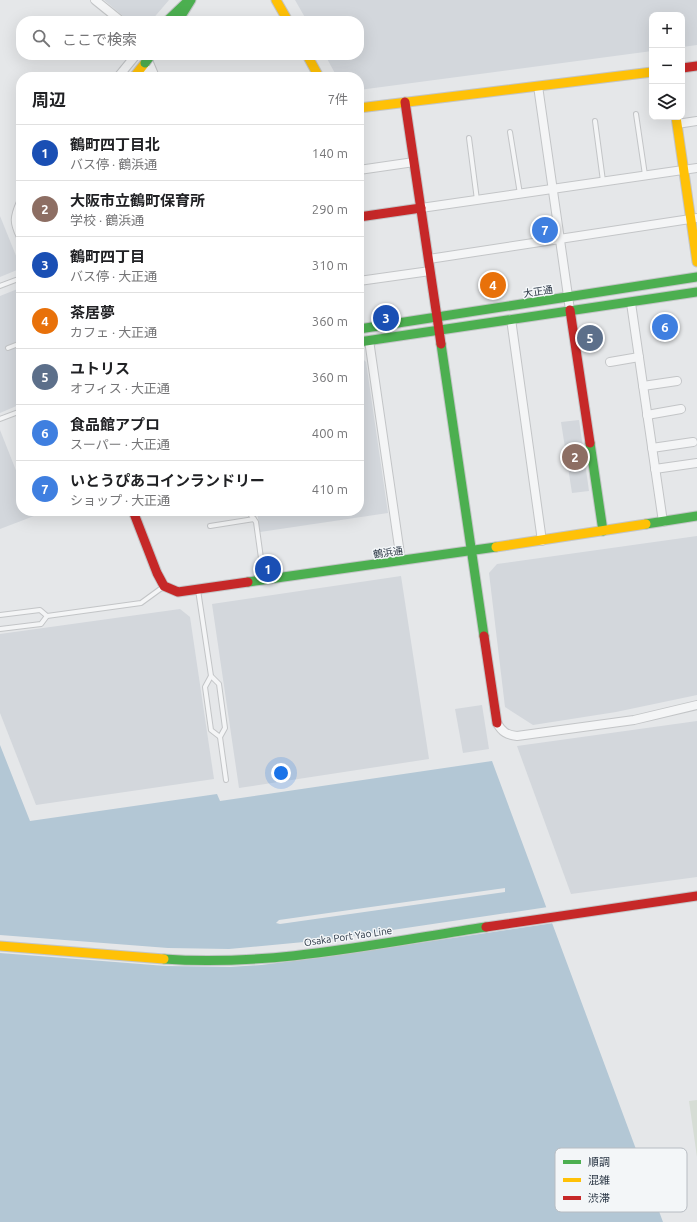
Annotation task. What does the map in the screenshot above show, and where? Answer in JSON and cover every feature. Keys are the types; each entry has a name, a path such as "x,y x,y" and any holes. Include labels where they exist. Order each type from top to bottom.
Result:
{"street":[{"path":"95,0 115,16"},
{"path":"172,16 190,0"},
{"path":"181,16 190,0"},
{"path":"276,0 285,16"},
{"path":"122,72 132,60"},
{"path":"138,72 147,60"},
{"path":"148,60 152,72"},
{"path":"310,60 317,72"},
{"path":"685,68 697,66"},
{"path":"146,72 150,68"},
{"path":"364,107 649,72"},
{"path":"538,86 603,531"},
{"path":"405,102 497,723 502,731 509,735 517,736 634,720 697,705"},
{"path":"697,121 677,121 684,170 694,218 697,262"},
{"path":"364,169 414,162"},
{"path":"364,216 697,168"},
{"path":"16,213 16,227"},
{"path":"428,259 694,218"},
{"path":"364,280 430,271"},
{"name":"大正通","path":"364,328 697,278"},
{"path":"364,341 570,310 631,303 697,292"},
{"path":"631,303 663,522"},
{"path":"511,319 542,540"},
{"path":"369,340 401,561"},
{"path":"610,362 639,357"},
{"path":"643,386 677,381"},
{"path":"647,414 681,409"},
{"path":"652,448 693,442"},
{"path":"655,469 697,463"},
{"path":"135,516 156,573 164,586"},
{"name":"鶴浜通","path":"164,586 178,592 198,590 472,551 697,516"},
{"name":"Osaka Port Yao Line","path":"0,946 181,960 260,958 326,951 697,896"}],"lane":[{"path":"636,114 645,176"},
{"path":"595,120 603,182"},
{"path":"510,132 520,194"},
{"path":"469,138 477,200"},
{"path":"0,286 16,280"},
{"path":"8,348 16,345"},
{"path":"0,419 16,413"},
{"path":"252,516 254,519 264,580"},
{"path":"210,526 254,519"},
{"path":"0,630 41,624 47,616 141,603 164,586"},
{"path":"198,590 211,676 219,684 225,728 220,737 226,780"},
{"path":"0,615 40,610 47,616"},
{"path":"211,676 205,687 211,730 220,737"}],"shaded area":[{"path":"104,0 169,0 155,16 123,16"},
{"path":"295,0 697,0 697,45 685,47 685,12 649,12 649,51 364,89 364,72 334,72 328,60 364,60 364,16 304,16"},
{"path":"0,216 16,256 16,270 0,277"},
{"path":"16,290 16,406 0,413 0,296"},
{"path":"364,360 366,362 388,513 260,532 258,516 364,516"},
{"path":"579,420 589,491 572,493 561,422"},
{"path":"0,430 16,470 16,516 34,516 0,529"},
{"path":"697,536 697,695 616,712 533,725 505,707 489,573 497,564"},
{"path":"401,576 429,759 239,788 212,604"},
{"path":"180,609 190,617 214,779 36,805 0,713 0,634"},
{"path":"482,705 489,749 463,753 455,709"},
{"path":"697,721 697,877 571,894 517,746"},
{"path":"697,1100 697,1157 689,1101"}],"water":[{"path":"0,745 30,821 217,794 220,801 492,761 636,1148 555,1148 555,1212 659,1212 663,1222 0,1222"}],"pier":[{"path":"505,888 505,892 280,924 276,923 279,920"},
{"path":"548,907 554,923 261,965 230,967 166,966 0,953 0,935 168,948 229,949 325,940"}],"traffic: fast":[{"path":"181,16 191,0"},
{"path":"172,16 188,1"},
{"path":"364,328 697,277"},
{"path":"364,341 697,292"},
{"path":"441,344 484,636"},
{"path":"590,443 603,531"},
{"path":"646,524 697,516"},
{"path":"248,582 496,547"},
{"path":"164,959 204,961 285,957 486,927"}],"traffic: slow":[{"path":"276,0 285,16"},
{"path":"310,60 316,72"},
{"path":"138,72 145,63"},
{"path":"364,107 649,72"},
{"path":"676,120 697,262"},
{"path":"496,547 646,524"},
{"path":"0,946 164,959"}],"traffic: jam":[{"path":"685,68 697,66"},
{"path":"405,102 441,344"},
{"path":"364,216 421,208"},
{"path":"570,310 590,443"},
{"path":"135,516 157,573 164,586 178,592 248,582"},
{"path":"484,636 497,723"},
{"path":"486,927 697,896"}],"place":[{"name":"いとうぴあコインランドリー","path":"545,230"},
{"name":"茶居夢","path":"493,285"},
{"name":"鶴町四丁目","path":"386,318"},
{"name":"食品館アプロ","path":"665,327"},
{"name":"ユトリス","path":"590,338"},
{"name":"大阪市立鶴町保育所","path":"575,457"},
{"name":"鶴町四丁目北","path":"268,569"}]}
